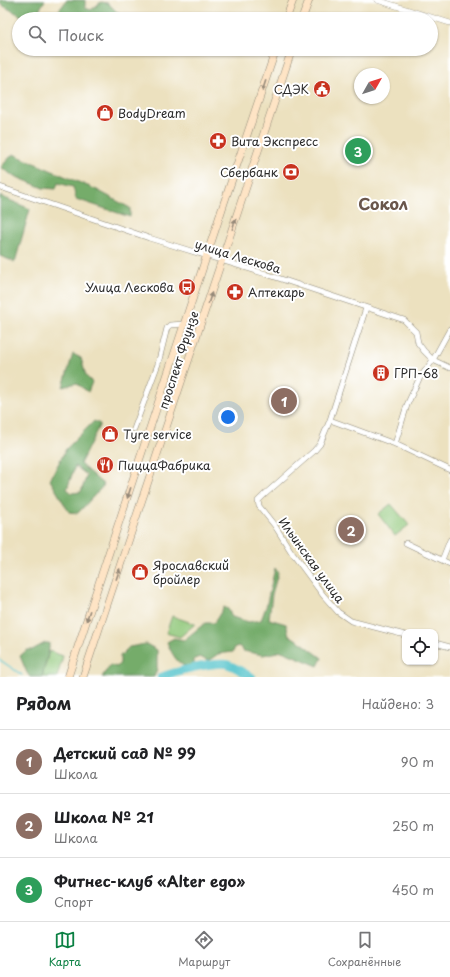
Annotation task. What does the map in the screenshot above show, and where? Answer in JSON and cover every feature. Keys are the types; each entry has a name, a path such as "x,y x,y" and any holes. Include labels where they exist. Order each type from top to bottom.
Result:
{"main road":[{"path":"289,12 293,0"},
{"path":"305,12 309,0"},
{"name":"проспект Фрунзе","path":"68,677 274,56"},
{"name":"проспект Фрунзе","path":"83,677 290,56"}],"street":[{"path":"377,0 415,12"},
{"path":"438,19 450,23"},
{"name":"улица Лескова","path":"0,187 149,238 328,294 404,320 416,332 418,343 424,351 433,360 450,368"},
{"path":"366,308 330,420 395,444 450,470"},
{"path":"134,429 158,364 167,328 170,325 185,324"},
{"path":"395,444 410,398 419,379 433,360 450,330"},
{"name":"Ильинская улица","path":"330,420 320,444 258,501 259,506 275,526 292,554 338,612 351,621 402,634"},
{"path":"442,560 450,540"},
{"path":"406,543 450,564"},
{"path":"438,644 450,647"}],"green space":[{"path":"0,0 45,0 38,12 14,12 0,4"},
{"path":"67,0 85,0 85,8 91,10 101,2 108,3 117,12 58,12"},
{"path":"13,154 97,190 130,208 130,217 76,199 73,187 58,183 56,189 43,188 12,175 1,167"},
{"path":"0,196 30,209 15,262 0,256"},
{"path":"73,354 81,358 86,376 92,382 88,392 76,383 63,387"},
{"path":"94,421 100,424 80,464 104,485 78,513 69,512 50,480 66,449","holes":["75,466 87,475 81,492 72,493 67,489"]},
{"path":"391,504 409,525 395,536 378,514"},
{"path":"275,568 278,573 272,594 269,619 286,624 289,635 322,658 318,666 282,651 263,655 243,651 239,646 235,647 233,652 218,654 208,661 200,657 194,659 194,665 184,666 177,660 167,642 174,638 184,640 205,623 214,623 224,607 228,609 232,617 249,622 261,620 266,607"},
{"path":"172,616 195,624 180,637 166,633"},
{"path":"45,643 49,643 49,649 42,677 30,677 20,656 27,650 32,650"},
{"path":"146,644 157,650 157,669 154,677 102,677 110,665 117,667 120,663 120,656 129,647"},
{"path":"49,651 63,656 57,677 42,677"}],"waterway":[{"path":"0,660 22,675"},
{"path":"161,677 212,664 226,664 252,677"}],"place":[{"name":"СДЭК","path":"322,89"},
{"name":"BodyDream","path":"105,113"},
{"name":"Вита Экспресс","path":"218,141"},
{"name":"Фитнес-клуб «Alter ego»","path":"358,151"},
{"name":"Сбербанк","path":"291,172"},
{"name":"Улица Лескова","path":"187,287"},
{"name":"Аптекарь","path":"235,292"},
{"name":"ГРП-68","path":"381,373"},
{"name":"Детский сад № 99","path":"284,401"},
{"name":"Tyre service","path":"110,434"},
{"name":"ПиццаФабрика","path":"105,465"},
{"name":"Школа № 21","path":"351,530"},
{"name":"Ярославский бройлер","path":"140,572"}],"district":[{"name":"Сокол","path":"383,203"}]}
